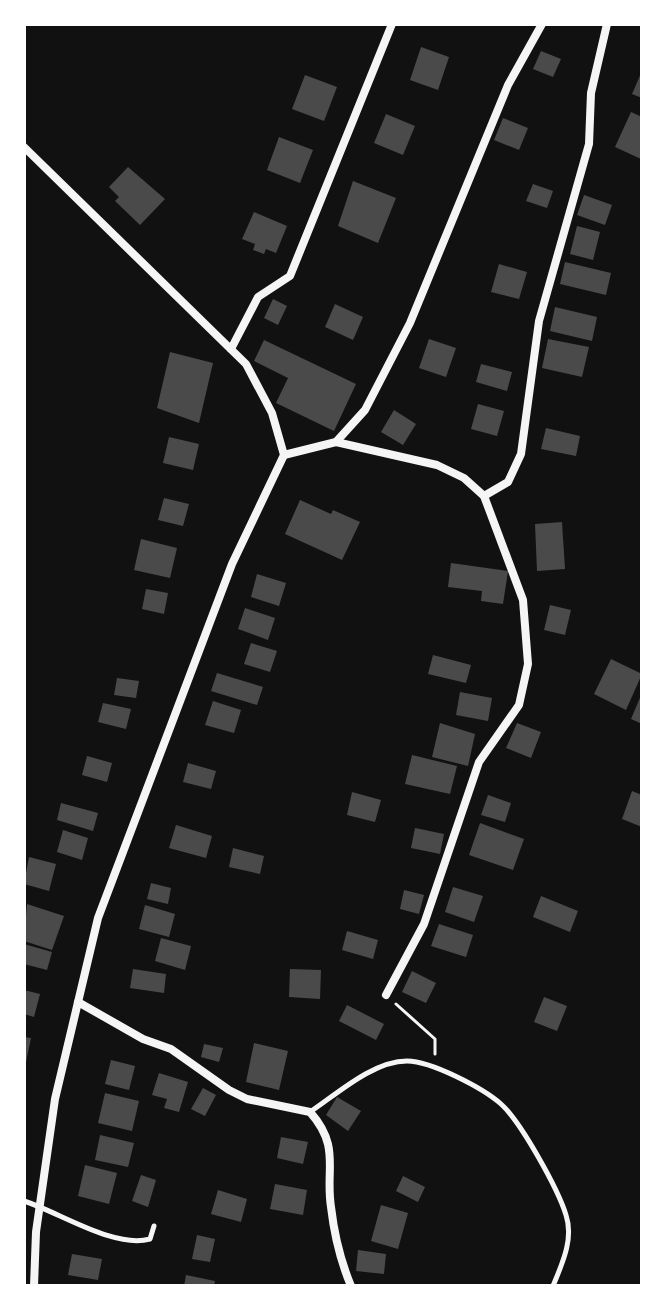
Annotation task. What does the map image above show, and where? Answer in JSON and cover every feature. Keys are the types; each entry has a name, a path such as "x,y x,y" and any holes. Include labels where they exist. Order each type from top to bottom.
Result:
{"street":[{"path":"231,349 258,297 290,276 392,24"},
{"path":"336,442 365,410 410,323 508,85 542,24"},
{"path":"484,496 508,482 521,454 539,321 589,144 591,93 607,24"},
{"path":"24,147 246,364 272,413 284,455 232,564 98,918 55,1099 40,1206 34,1286"},
{"path":"284,455 336,442 437,465 464,478 484,496 523,600 528,664 519,705 479,762 424,924 386,995"},
{"path":"78,1002 143,1039 171,1049 247,1099 310,1112 328,1141 333,1167 330,1205 351,1286"}],"lane":[{"path":"310,1112 377,1069 406,1060 435,1066 501,1103 526,1135 567,1216 568,1246 553,1286"},
{"path":"24,1201 82,1226 140,1242 150,1239 154,1226"}],"path":[{"path":"386,995 435,1039 435,1066"}],"building":[{"path":"421,47 449,57 438,90 410,80"},
{"path":"541,51 561,59 553,77 533,69"},
{"path":"642,71 642,98 632,94"},
{"path":"305,75 337,87 324,121 292,109"},
{"path":"631,112 642,117 641,159 615,147"},
{"path":"386,114 415,126 403,155 374,143"},
{"path":"503,118 528,128 519,150 494,140"},
{"path":"279,137 313,150 300,183 267,170"},
{"path":"128,167 165,199 140,225 115,201 119,197 109,187"},
{"path":"353,181 396,198 378,243 338,226"},
{"path":"533,184 553,191 547,208 526,201"},
{"path":"584,195 612,205 605,225 577,215"},
{"path":"254,212 287,226 276,253 266,249 264,254 253,250 255,244 242,239"},
{"path":"577,226 600,232 593,260 570,254"},
{"path":"565,262 611,273 606,295 560,284"},
{"path":"499,264 527,272 519,299 491,292"},
{"path":"273,299 287,306 278,325 264,318"},
{"path":"335,304 363,317 353,340 325,327"},
{"path":"555,307 597,317 592,341 550,331"},
{"path":"429,339 456,348 446,377 419,368"},
{"path":"548,339 589,347 582,377 542,368"},
{"path":"264,340 356,384 334,431 276,403 288,378 254,361"},
{"path":"170,352 213,363 199,423 157,408"},
{"path":"481,364 512,372 507,391 476,382"},
{"path":"478,404 504,411 497,436 471,429"},
{"path":"394,410 416,424 403,445 381,432"},
{"path":"546,428 580,436 576,456 541,449"},
{"path":"169,437 199,444 193,470 163,463"},
{"path":"164,498 189,504 183,526 158,520"},
{"path":"300,500 331,514 333,510 360,522 342,560 285,534"},
{"path":"562,522 565,569 537,571 535,524"},
{"path":"141,539 177,548 170,578 134,570"},
{"path":"451,563 508,571 503,604 481,601 482,591 448,587"},
{"path":"257,574 286,583 279,606 251,597"},
{"path":"146,589 168,593 164,614 142,609"},
{"path":"550,605 571,610 565,635 544,630"},
{"path":"245,608 275,618 268,640 238,629"},
{"path":"251,643 277,651 270,672 244,664"},
{"path":"433,655 471,665 466,683 428,674"},
{"path":"611,659 642,674 626,710 594,694"},
{"path":"217,673 263,687 257,705 211,691"},
{"path":"117,678 139,681 136,698 114,695"},
{"path":"460,692 492,698 488,721 456,715"},
{"path":"642,693 642,724 631,719"},
{"path":"213,701 241,710 234,733 205,725"},
{"path":"103,703 131,709 126,729 98,722"},
{"path":"440,723 475,734 468,766 432,757"},
{"path":"517,723 541,732 531,758 506,748"},
{"path":"412,755 457,766 450,794 405,784"},
{"path":"87,756 112,763 107,782 82,775"},
{"path":"188,763 216,771 211,789 183,782"},
{"path":"632,791 642,795 642,827 622,819"},
{"path":"352,792 381,800 375,822 347,815"},
{"path":"488,795 511,803 505,822 481,815"},
{"path":"61,803 98,813 93,831 57,820"},
{"path":"480,823 524,839 513,870 469,855"},
{"path":"176,825 212,836 206,858 169,848"},
{"path":"415,828 444,834 440,854 411,848"},
{"path":"63,830 88,838 82,860 57,852"},
{"path":"233,848 264,856 260,874 229,867"},
{"path":"29,857 56,864 49,891 24,884"},
{"path":"151,883 171,888 168,904 147,899"},
{"path":"453,887 483,896 474,922 445,912"},
{"path":"404,890 424,895 419,914 400,909"},
{"path":"541,896 578,911 570,932 533,917"},
{"path":"27,904 64,916 52,950 24,941"},
{"path":"145,905 175,914 169,937 139,929"},
{"path":"439,924 473,935 466,957 431,946"},
{"path":"347,931 378,940 373,959 342,950"},
{"path":"161,938 191,946 185,970 155,961"},
{"path":"24,944 52,952 47,970 24,964"},
{"path":"133,969 166,974 164,993 130,988"},
{"path":"290,969 321,970 320,999 289,997"},
{"path":"412,971 436,983 426,1003 402,992"},
{"path":"24,990 40,994 34,1017 24,1014"},
{"path":"544,997 567,1006 557,1031 534,1022"},
{"path":"347,1005 384,1024 376,1040 339,1021"},
{"path":"24,1037 31,1038 25,1067 24,1067"},
{"path":"254,1043 288,1051 279,1090 246,1082"},
{"path":"204,1044 223,1048 219,1062 201,1057"},
{"path":"111,1060 135,1066 129,1090 105,1084"},
{"path":"159,1073 188,1082 179,1112 164,1108 167,1099 152,1095"},
{"path":"203,1088 216,1095 205,1116 191,1109"},
{"path":"105,1093 139,1101 132,1131 98,1123"},
{"path":"337,1097 361,1111 348,1131 326,1115"},
{"path":"100,1135 134,1143 128,1167 95,1160"},
{"path":"281,1137 308,1142 303,1164 277,1158"},
{"path":"85,1165 117,1173 109,1204 78,1196"},
{"path":"141,1175 156,1180 148,1207 132,1201"},
{"path":"403,1176 425,1187 418,1202 396,1191"},
{"path":"275,1184 307,1190 303,1215 270,1209"},
{"path":"218,1190 247,1199 241,1222 211,1214"},
{"path":"381,1205 408,1213 398,1249 371,1241"},
{"path":"197,1235 215,1239 210,1262 192,1259"},
{"path":"358,1250 386,1254 384,1274 356,1271"},
{"path":"72,1254 102,1259 98,1280 68,1275"},
{"path":"186,1275 215,1281 214,1286 184,1286"}]}
